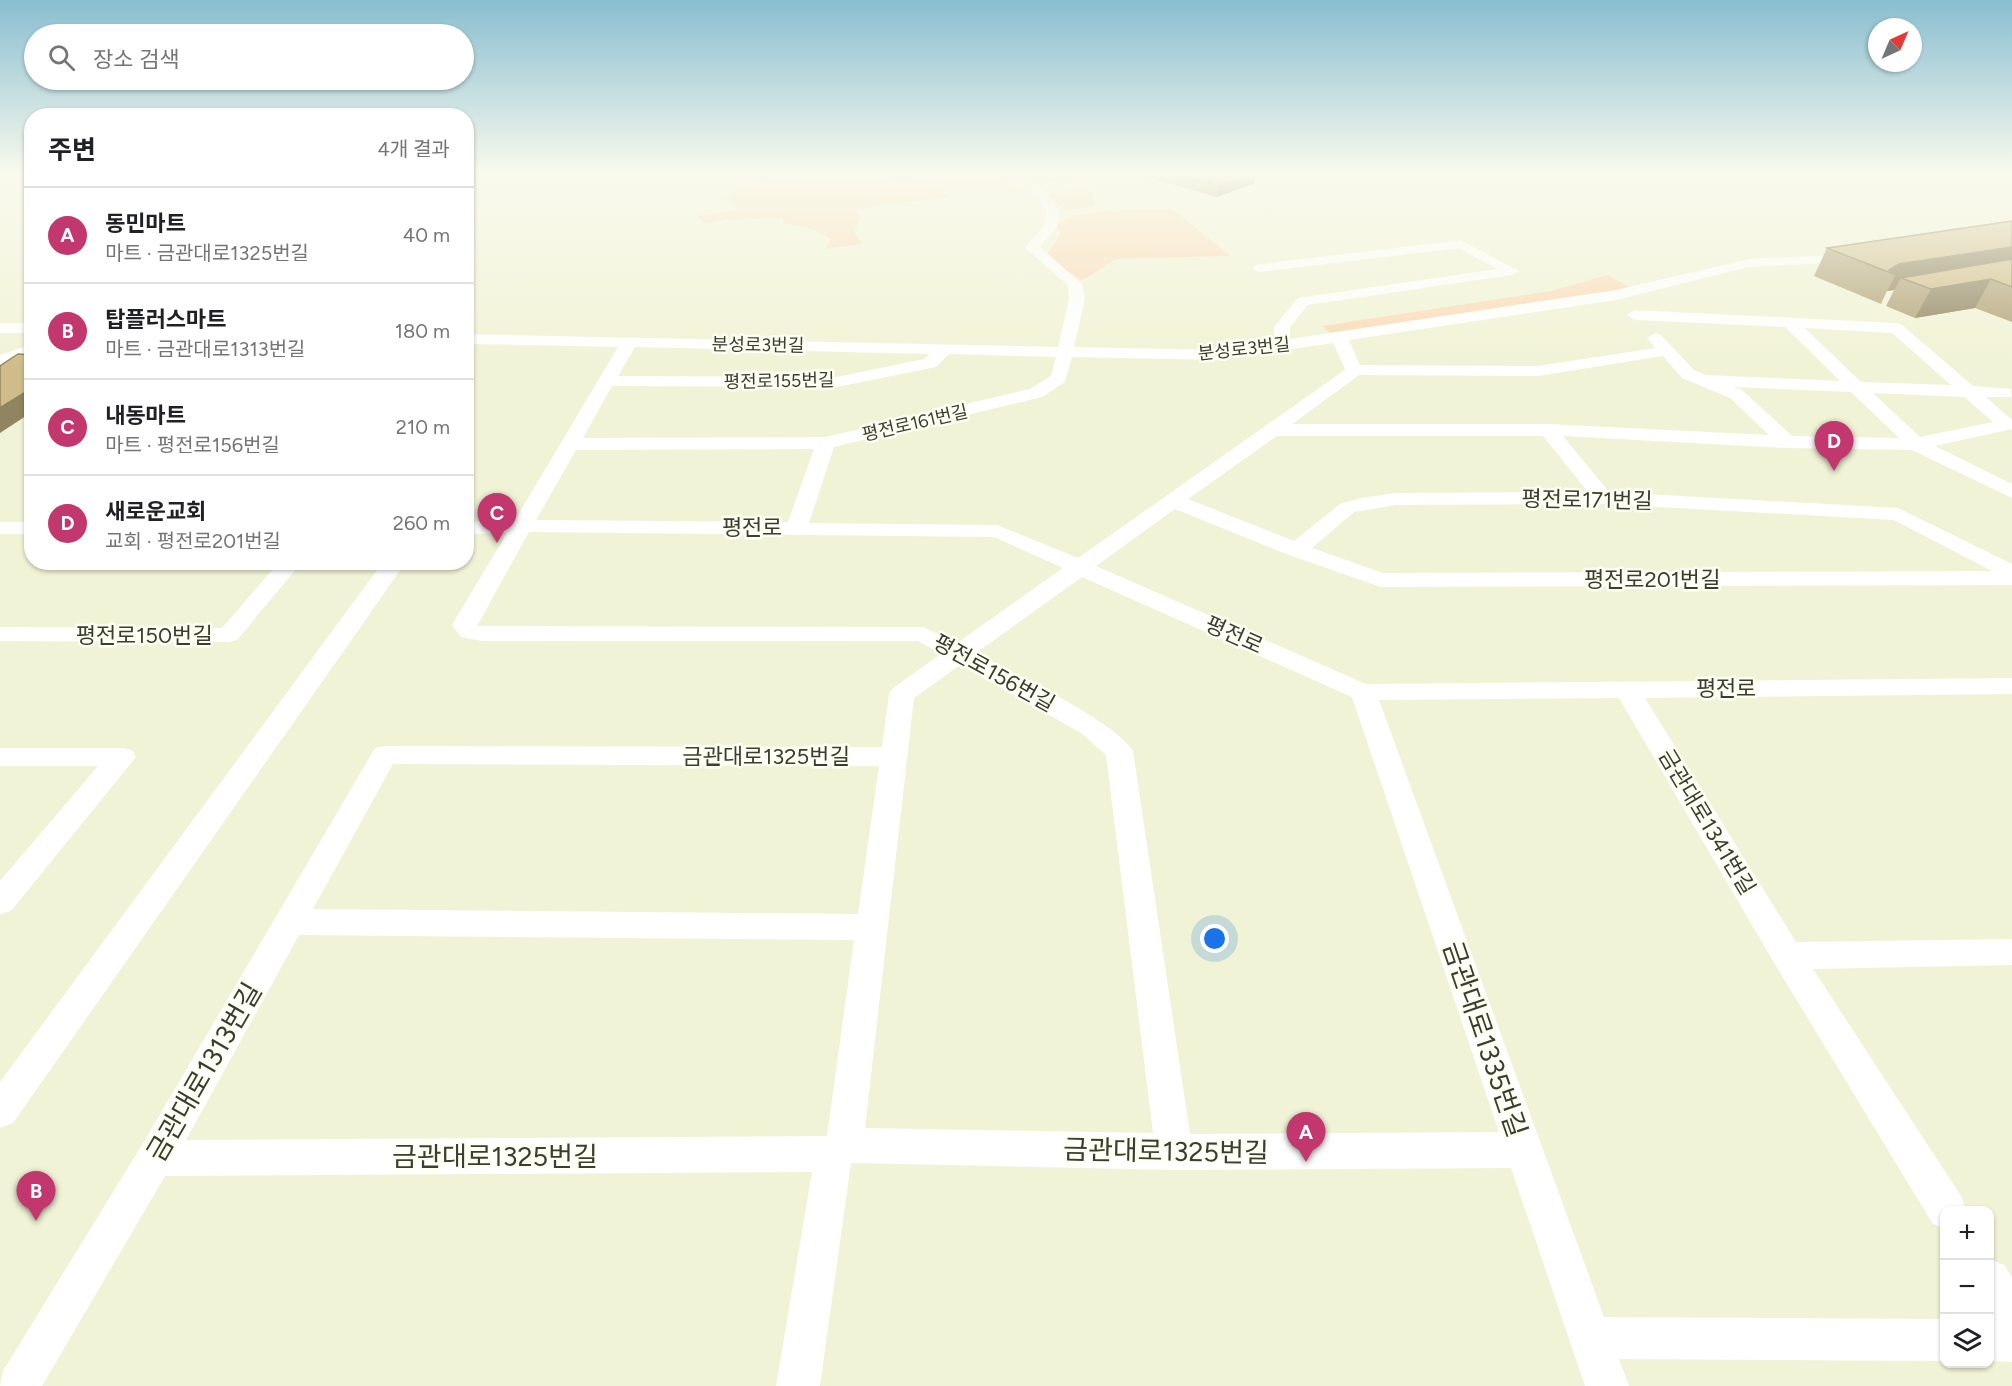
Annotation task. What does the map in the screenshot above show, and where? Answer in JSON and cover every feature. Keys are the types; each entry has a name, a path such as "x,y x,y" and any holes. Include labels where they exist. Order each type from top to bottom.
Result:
{"street":[{"name":"평전로161번길","path":"826,443 1036,393 1059,378 1077,299 1075,284 1032,248 1039,240"},
{"path":"1260,268 1461,244 1512,271 1303,301 1282,327 1282,346"},
{"name":"분성로3번길","path":"474,339 1219,355 1616,295 1749,263 1866,262 1808,275"},
{"path":"1616,295 1688,374 1736,394 1787,442"},
{"path":"1274,430 1548,430 1787,442 1916,444 2007,425 1896,328 1635,315"},
{"path":"1790,323 1916,444 2012,492"},
{"path":"0,328 24,328"},
{"path":"1339,337 1354,370"},
{"path":"523,526 629,343"},
{"name":"평전로155번길","path":"606,381 837,381 930,363 945,349"},
{"path":"798,1386 839,1150 902,694 1274,430 1354,370 1538,371 1665,351"},
{"path":"0,361 24,352"},
{"path":"1703,380 2005,393"},
{"path":"1548,430 1603,498"},
{"path":"570,444 826,443 797,528"},
{"name":"평전로171번길","path":"1297,550 1347,508 1360,504 1396,499 1603,498 1898,514 2012,573"},
{"path":"1174,501 1297,550"},
{"name":"평전로","path":"474,528 523,526 997,531 1363,692 2012,686"},
{"name":"평전로156번길","path":"523,526 466,618 464,625 469,632 923,633 1090,727 1119,752 1174,1152"},
{"path":"0,528 24,528"},
{"name":"평전로201번길","path":"1297,550 1381,580 2012,578"},
{"name":"평전로150번길","path":"0,634 229,635 284,570"},
{"path":"0,1111 389,570"},
{"name":"금관대로1341번길","path":"1626,688 1787,956 1944,1206"},
{"name":"금관대로1335번길","path":"1363,692 1607,1386"},
{"name":"금관대로1325번길","path":"385,755 894,757"},
{"name":"금관대로1313번길","path":"18,1386 155,1158 385,755"},
{"path":"0,757 122,757 0,902"},
{"path":"288,922 871,927"},
{"path":"1787,956 2012,952"},
{"name":"금관대로1325번길","path":"155,1158 839,1150 1174,1152 1524,1150"},
{"path":"1994,1287 2012,1315"},
{"path":"1590,1338 1940,1340"},
{"path":"1994,1340 2012,1341"}],"shaded area":[{"path":"831,240 859,240 862,244 825,249"},
{"path":"1057,240 1211,240 1231,256 1117,259 1081,280 1045,257"},
{"path":"1607,275 1630,287 1616,293 1330,333 1323,326 1551,291"}],"building":[{"path":"1884,240 2012,240 2012,247 1899,264 1889,270 1896,275 1827,248"},
{"path":"2012,259 2012,287 1991,279 1931,289 1901,278"},
{"path":"18,354 24,354 24,393 0,408 0,366"}],"place":[{"name":"새로운교회","path":"1834,471"},
{"name":"내동마트","path":"497,543"},
{"name":"동민마트","path":"1306,1162"},
{"name":"탑플러스마트","path":"36,1221"}]}
